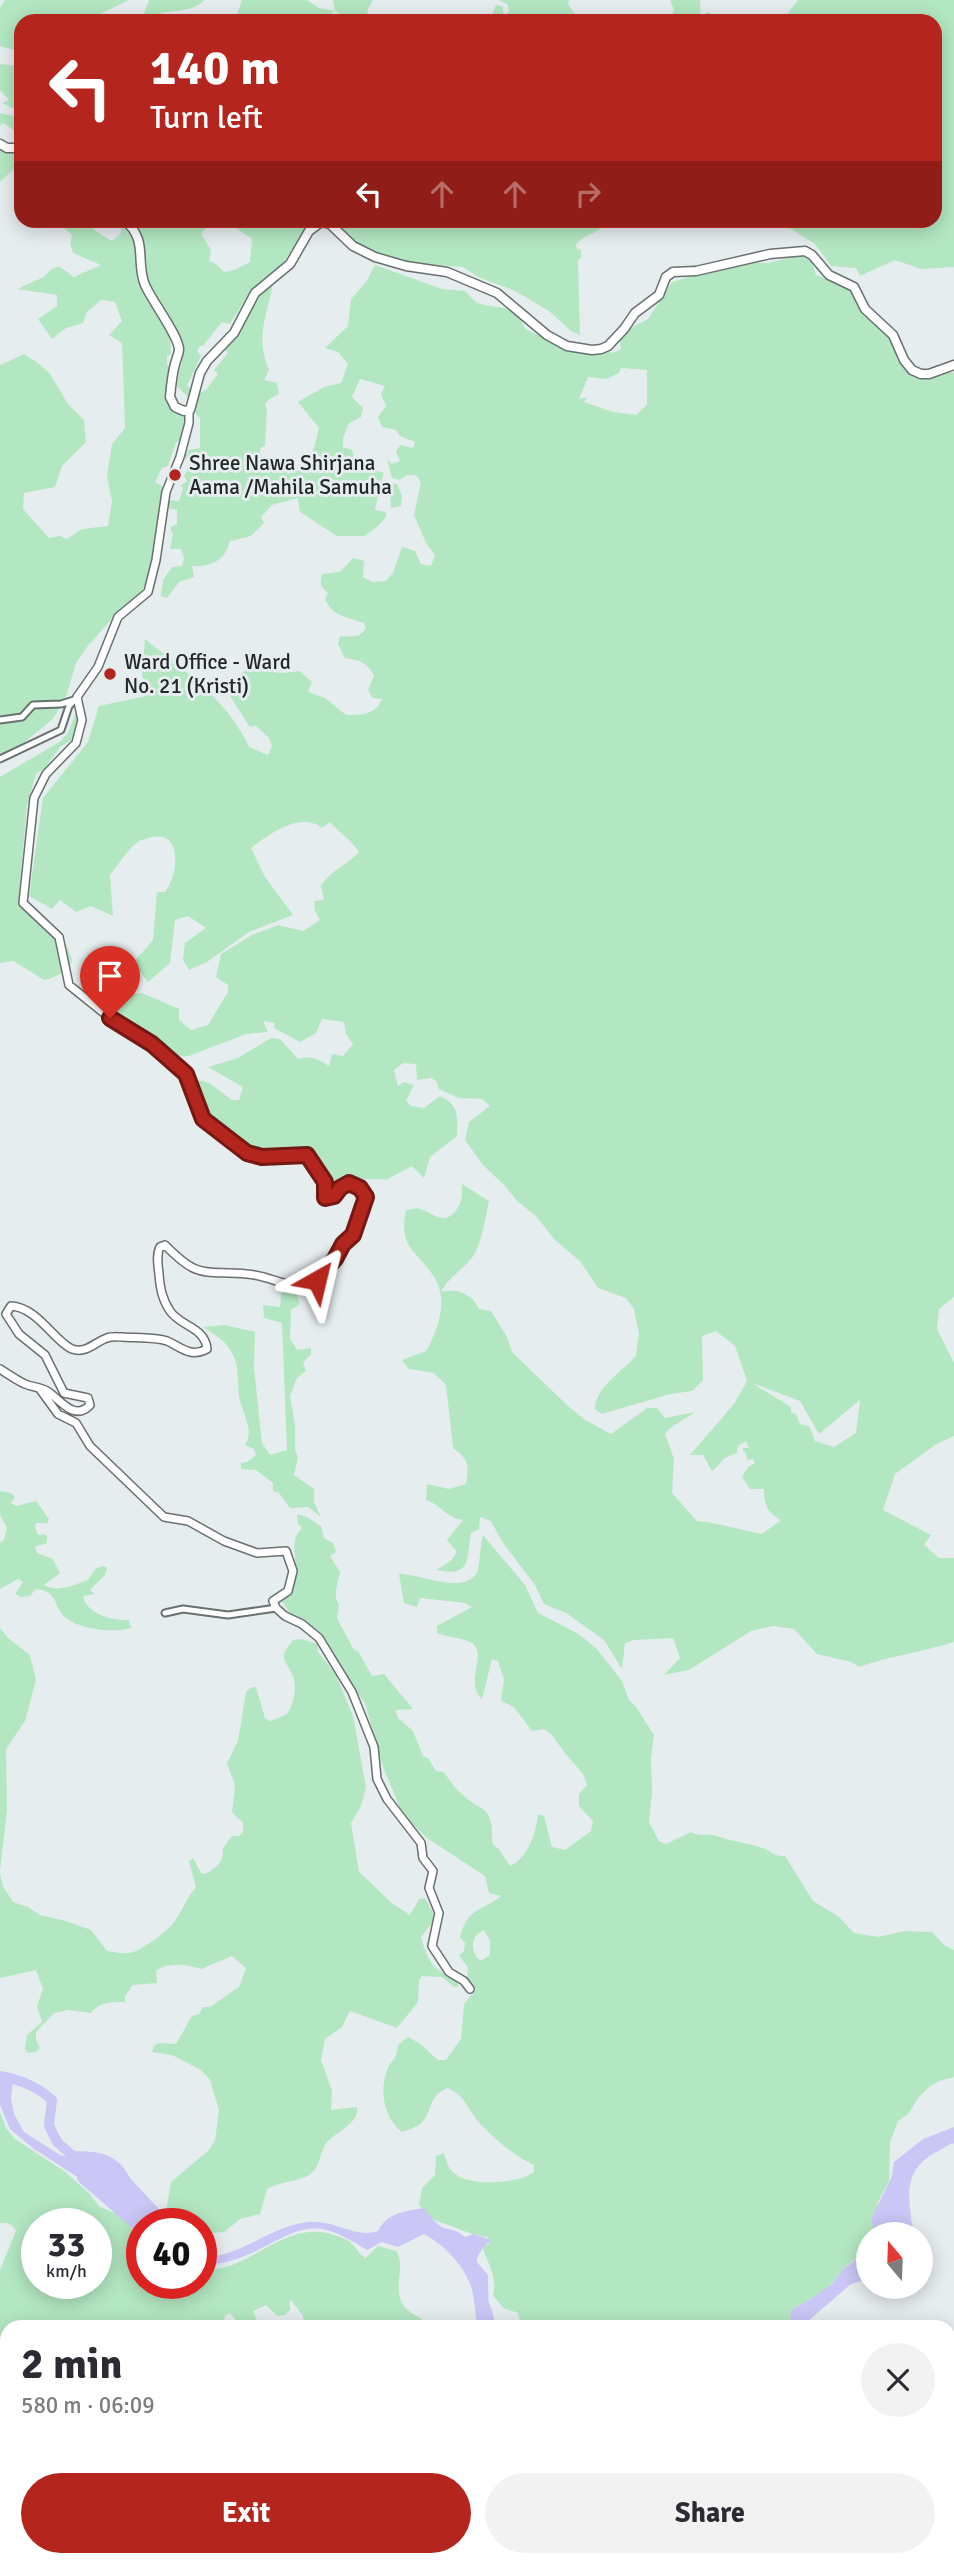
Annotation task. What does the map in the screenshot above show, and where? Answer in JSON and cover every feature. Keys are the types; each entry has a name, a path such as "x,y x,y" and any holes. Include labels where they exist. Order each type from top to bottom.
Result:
{"main road":[{"path":"131,228 140,244 140,269 145,284 178,345 170,400 181,411 189,411 200,373 207,361 234,332 255,293 290,264 313,228"},
{"path":"334,228 348,242 368,254 406,266 447,272 497,293 533,326 554,339 567,346 592,350 608,346 635,313 659,295 666,277 673,272 696,271 770,254 804,251 811,254 829,275 854,287 865,309 893,335 912,370 921,374 932,374 954,365"}],"street":[{"path":"0,759 61,730 76,699 98,667 118,617 148,592 156,561 166,492 190,423 189,411"},
{"path":"0,720 22,717 33,705 61,704 76,699"},
{"path":"0,1368 21,1382 39,1388 72,1410 82,1410 90,1405 86,1397 69,1395 62,1390 45,1355 10,1323 6,1314 11,1306 19,1307 44,1323 75,1350 86,1349 111,1337 162,1340 190,1353 207,1349 202,1335 172,1313 161,1293 158,1258 160,1247 165,1245 185,1265 201,1272 250,1274 301,1286 309,1285 326,1269 343,1244 353,1235 366,1197 360,1188 349,1183 340,1188 334,1196 325,1198 325,1182 307,1155 262,1157 247,1153 203,1119 186,1074 152,1044 110,1018 69,985 59,937 23,903 34,798 46,774 76,743 82,720 76,699"},
{"path":"39,1388 58,1414 76,1423 90,1446 164,1517 188,1521 223,1541 257,1553 286,1551 293,1571 288,1591 273,1601 285,1616 302,1624 319,1638 352,1692 374,1747 377,1779 387,1799 421,1843 422,1858 433,1871 429,1888 439,1913 432,1946 449,1972 464,1981 470,1989"},
{"path":"166,1613 183,1609 228,1615 276,1608"}],"green space":[{"path":"5,0 129,0 100,14 14,14 14,50 0,46 0,8"},
{"path":"149,0 205,0 192,8 161,14 144,14"},
{"path":"242,0 307,0 319,8 335,11 333,0 373,0 367,11 368,14 339,14 336,11 331,14 237,14"},
{"path":"499,0 569,0 568,4 574,14 506,14 509,12 508,5"},
{"path":"670,0 700,0 701,14 672,14 674,10"},
{"path":"798,0 954,0 954,267 921,269 895,260 860,276 856,268 831,266 816,245 790,228 942,228 942,14 787,14"},
{"path":"496,5 502,6 504,14 492,14"},
{"path":"0,64 14,65 14,109 2,103 9,100 0,90"},
{"path":"0,113 14,116 14,130 3,123 0,126"},
{"path":"0,150 14,152 14,169 0,182"},
{"path":"64,228 94,228 112,241 121,233 121,228 124,228 135,243 137,264 170,339 171,354 167,356 167,365 173,368 169,400 176,412 188,413 182,443 176,442 168,466 162,468 155,482 164,487 150,575 140,595 123,606 87,647 76,663 66,697 53,719 0,762 0,365 24,354 38,363 50,374 68,404 84,420 86,442 62,466 55,487 24,493 23,509 49,538 60,536 67,539 82,529 108,526 112,501 107,477 112,444 125,428 122,343 109,335 122,321 115,302 101,300 87,312 83,323 66,328 52,339 38,319 57,306 57,295 17,289 44,277 59,266 74,277 101,265 73,253 70,244 72,235"},
{"path":"207,228 201,233 211,250 209,261 224,272 250,262 252,239 236,228 305,228 274,274 251,290 230,324 222,322 203,346 200,346 197,351 201,356 187,386 191,389 188,397 177,386 182,357 180,340 151,286 140,237 135,229"},
{"path":"335,228 601,228 576,245 577,249 581,250 581,258 578,260 580,335 571,331 549,311 515,291 478,277 463,267 400,260 347,239"},
{"path":"802,255 812,262 816,275 852,287 894,339 897,360 921,378 943,370 954,373 954,1297 939,1309 937,1329 954,1363 954,1436 935,1445 895,1474 883,1510 931,1535 924,1545 939,1558 954,1558 954,1642 859,1667 851,1662 817,1654 794,1629 773,1626 751,1631 689,1670 664,1675 680,1658 673,1638 625,1643 622,1669 604,1640 566,1613 544,1604 535,1585 503,1543 491,1521 480,1517 479,1529 471,1533 467,1559 462,1569 448,1572 436,1570 451,1561 457,1552 447,1540 463,1520 451,1516 426,1500 427,1484 449,1489 466,1484 467,1467 465,1459 453,1448 446,1385 434,1373 409,1369 402,1360 426,1351 438,1324 441,1305 441,1295 434,1277 407,1241 404,1223 406,1210 417,1208 437,1217 447,1218 460,1204 462,1184 489,1201 482,1235 474,1255 441,1292 463,1293 472,1299 479,1309 491,1311 507,1337 512,1352 585,1420 611,1434 647,1408 657,1408 665,1418 695,1412 665,1434 674,1459 672,1493 697,1521 762,1534 781,1520 767,1507 764,1489 750,1489 742,1477 748,1467 755,1463 753,1459 747,1460 743,1451 743,1448 749,1448 746,1441 738,1446 737,1453 724,1459 712,1471 703,1455 690,1455 734,1404 747,1381 735,1346 716,1331 702,1336 703,1380 692,1391 670,1394 602,1414 595,1409 600,1394 636,1356 639,1334 634,1309 626,1298 598,1288 580,1261 555,1240 536,1216 517,1201 483,1165 465,1140 469,1122 490,1106 482,1099 458,1098 439,1089 436,1081 431,1078 417,1080 416,1064 403,1063 394,1070 398,1086 404,1082 414,1085 406,1101 411,1106 424,1108 440,1096 446,1100 456,1112 457,1136 430,1157 424,1178 412,1166 386,1180 357,1180 347,1177 335,1185 330,1183 312,1150 289,1148 268,1154 248,1146 200,1112 187,1077 209,1083 232,1100 239,1100 243,1087 208,1067 238,1058 271,1038 280,1039 298,1059 315,1058 329,1066 332,1054 343,1056 353,1044 346,1034 344,1022 322,1019 316,1033 300,1042 274,1028 275,1023 263,1021 268,1032 246,1034 189,1056 174,1057 148,1034 106,1009 98,997 123,978 132,994 142,993 179,1009 179,1020 191,1030 208,1025 228,992 228,985 216,977 221,954 252,935 278,925 303,931 320,920 314,901 324,900 321,886 330,875 359,852 356,847 330,822 322,828 314,823 295,823 267,837 251,848 265,877 293,915 249,932 207,962 189,970 183,960 185,943 206,928 188,916 175,920 170,963 148,982 133,963 153,940 157,892 165,892 173,875 175,854 168,840 160,837 139,841 110,875 113,916 91,906 76,912 60,900 52,909 29,896 43,798 88,742 99,706 146,696 142,673 145,639 204,687 230,715 249,747 268,755 272,746 269,738 256,726 250,727 230,696 237,677 253,665 275,673 299,671 312,682 308,692 325,698 346,715 372,711 382,699 373,698 368,690 374,676 368,667 359,661 345,658 338,644 340,636 361,634 366,628 364,623 341,616 332,610 325,599 328,593 322,587 321,580 322,574 340,572 353,558 364,561 363,577 373,582 386,581 393,573 402,547 415,551 421,564 431,566 435,555 426,543 414,515 421,482 416,475 408,475 399,480 392,478 387,459 392,464 400,461 396,452 400,445 413,448 415,442 400,436 396,430 382,427 378,417 386,406 381,394 385,386 360,379 352,397 363,408 361,417 349,423 343,438 343,447 352,450 354,456 361,459 359,466 384,473 381,482 397,484 402,496 401,506 391,508 390,494 378,496 375,510 386,512 386,517 377,527 364,536 337,536 300,512 298,498 272,505 261,517 264,523 251,536 230,541 225,553 217,561 192,566 194,577 179,582 167,598 161,596 163,580 172,567 182,566 184,558 181,549 170,549 173,534 171,527 177,524 177,510 167,508 169,500 179,501 183,488 180,486 187,481 184,476 192,462 184,457 189,450 200,448 200,418 196,414 195,395 206,390 218,374 214,370 228,353 224,349 248,308 273,283 263,337 269,370 264,380 277,383 279,394 269,399 265,405 265,446 260,448 260,455 282,466 288,474 305,468 319,428 298,402 324,387 341,383 348,364 338,352 325,348 348,326 351,299 366,282 375,265 442,289 465,291 478,303 511,310 521,320 525,329 536,334 613,353 621,349 620,341 629,329 648,319 672,282 720,268 768,263","holes":["621,368 647,370 647,405 636,415 613,412 584,402 587,397 579,399 588,377 607,379 619,373","752,1383 800,1401 819,1434 860,1400 856,1433 834,1447 815,1441 809,1426 800,1424 796,1414 791,1413 791,1407"]},
{"path":"76,712 81,712 84,721 82,733 60,747 45,768 36,774 27,805 18,904 33,918 56,932 68,948 72,960 61,973 44,980 13,961 0,963 0,777 61,741 68,733"},
{"path":"293,1287 300,1304 291,1310 290,1338 297,1350 311,1348 311,1355 303,1362 306,1371 297,1378 290,1396 298,1458 294,1475 314,1489 314,1502 321,1517 308,1507 290,1508 279,1493 273,1491 273,1483 256,1470 241,1469 241,1463 256,1455 254,1449 245,1445 249,1434 239,1397 236,1364 226,1345 203,1327 225,1325 255,1332 254,1368 262,1443 270,1455 287,1450 282,1323 264,1318 263,1305 280,1307 281,1294"},
{"path":"0,1491 11,1493 15,1497 11,1503 16,1506 36,1501 49,1519 47,1523 36,1523 38,1535 47,1536 47,1543 35,1547 37,1553 53,1559 60,1573 44,1585 55,1588 71,1586 88,1580 95,1569 103,1566 107,1568 105,1575 90,1590 95,1594 83,1596 85,1602 101,1615 129,1620 131,1628 97,1629 73,1622 66,1618 52,1596 43,1590 36,1589 30,1596 21,1597 15,1594 23,1582 18,1579 0,1589 0,1543 4,1540 7,1528 0,1515"},
{"path":"297,1514 321,1526 324,1538 333,1543 336,1552 330,1556 340,1572 336,1590 339,1605 337,1618 354,1650 358,1651 372,1676 384,1674 413,1709 395,1710 398,1718 413,1731 423,1756 428,1758 436,1771 444,1772 463,1795 487,1813 493,1845 499,1849 510,1866 522,1857 530,1844 538,1814 544,1816 552,1847 565,1850 591,1831 593,1821 579,1806 579,1794 587,1785 583,1774 552,1735 544,1729 532,1731 514,1707 501,1701 504,1679 498,1661 492,1659 482,1699 475,1684 478,1653 475,1647 466,1640 437,1633 437,1626 472,1607 465,1603 420,1598 417,1607 404,1603 399,1574 452,1583 471,1579 478,1569 483,1535 525,1585 538,1613 577,1633 596,1648 622,1681 629,1700 654,1735 649,1822 659,1841 666,1844 691,1832 754,1845 785,1856 813,1901 838,1916 854,1933 878,1937 905,1931 932,1932 944,1945 954,1950 954,2077 929,2087 908,2114 898,2121 890,2142 889,2181 878,2202 875,2222 856,2222 856,2259 824,2290 791,2310 790,2320 520,2320 518,2313 503,2308 493,2295 493,2276 482,2246 489,2244 488,2237 436,2221 419,2205 422,2188 435,2175 436,2156 444,2153 452,2171 471,2180 506,2181 534,2172 534,2165 496,2139 454,2091 448,2088 441,2091 433,2100 424,2120 402,2132 391,2120 383,2096 387,2070 398,2045 408,2037 438,2060 446,2060 461,2039 464,2004 473,1993 467,1980 468,1968 459,1955 464,1951 465,1943 460,1937 467,1919 472,1914 501,1896 489,1893 485,1876 427,1838 403,1815 383,1767 365,1703 342,1673 324,1640 305,1622 291,1614 281,1601 290,1593 298,1532 302,1528 298,1524","holes":["484,1930 490,1941 490,1955 482,1960 478,1959 473,1947 474,1939"]},
{"path":"0,1628 30,1655 36,1680 25,1721 6,1749 7,1810 0,1871"},
{"path":"302,1639 317,1644 318,1652 335,1673 353,1716 366,1787 361,1806 351,1823 359,1872 393,1904 410,1915 419,1899 425,1898 434,1915 432,1923 421,1937 425,1950 434,1966 459,1986 454,1987 442,1977 422,1976 419,1980 418,2002 397,2028 350,2011 342,2027 325,2039 321,2060 332,2091 331,2110 357,2107 355,2118 327,2142 313,2172 267,2189 260,2214 240,2219 224,2232 217,2233 217,2208 167,2208 171,2182 209,2150 215,2140 219,2110 210,2080 201,2070 172,2055 152,2052 154,2046 159,2043 176,2044 192,2016 239,1987 246,1968 232,1956 201,1969 178,1965 160,1968 156,1971 157,1983 133,1985 125,1996 125,2002 102,2005 91,2013 68,2010 54,2013 36,2032 40,2048 36,2052 28,2053 25,2049 27,2035 42,2022 37,2006 43,1989 36,1970 0,1978 0,1873 3,1886 13,1902 40,1915 91,1930 107,1951 134,1952 161,1935 175,1921 196,1887 189,1861 193,1858 201,1873 209,1872 219,1864 223,1848 232,1836 239,1836 243,1832 243,1823 232,1812 235,1785 227,1763 238,1741 246,1692 250,1688 256,1687 265,1718 271,1721 287,1714 293,1701 295,1686 284,1655 293,1640"},
{"path":"0,2112 6,2128 15,2139 64,2171 103,2208 21,2208 21,2299 112,2299 112,2212 126,2222 126,2299 217,2299 217,2269 235,2264 281,2240 313,2232 341,2237 366,2258 378,2246 396,2251 400,2263 401,2301 407,2310 423,2320 304,2320 290,2299 290,2310 285,2315 277,2316 266,2305 253,2311 257,2320 236,2320 230,2313 224,2320 0,2320 0,2270 16,2231 10,2224 0,2223"}],"shaded area":[{"path":"0,2071 13,2080 11,2099 14,2114 24,2132 60,2155 72,2158 98,2157 124,2172 158,2208 126,2208 126,2217 107,2196 34,2149 10,2129 0,2105"},
{"path":"954,2127 954,2144 928,2157 914,2174 909,2193 911,2222 872,2222 872,2217 892,2176 894,2162 923,2139"},
{"path":"424,2208 435,2222 444,2228 457,2231 465,2237 473,2234 491,2240 481,2251 476,2262 476,2272 494,2320 477,2320 473,2294 461,2267 448,2252 424,2234 398,2247 382,2242 367,2250 334,2232 313,2228 284,2237 238,2259 217,2263 217,2256 230,2253 295,2225 319,2222 370,2233 378,2231 386,2220 397,2214"},
{"path":"856,2259 856,2283 809,2320 790,2320 791,2310 833,2283 842,2270"}],"waterway":[{"path":"0,2076 28,2084 46,2095 52,2100 49,2125 58,2143 73,2156 98,2158 111,2163 126,2181"},
{"path":"82,2178 126,2216"},
{"path":"468,2259 483,2277 484,2320"}],"place":[{"name":"Shree Nawa Shirjana Aama /Mahila Samuha","path":"175,475"},
{"name":"Ward Office - Ward No. 21 (Kristi)","path":"110,674"}],"route":[{"path":"110,1018 152,1044 186,1074 203,1119 247,1153 262,1157 307,1155 325,1182 325,1198 334,1196 340,1188 349,1183 360,1188 366,1197 356,1229 317,1280"}]}
